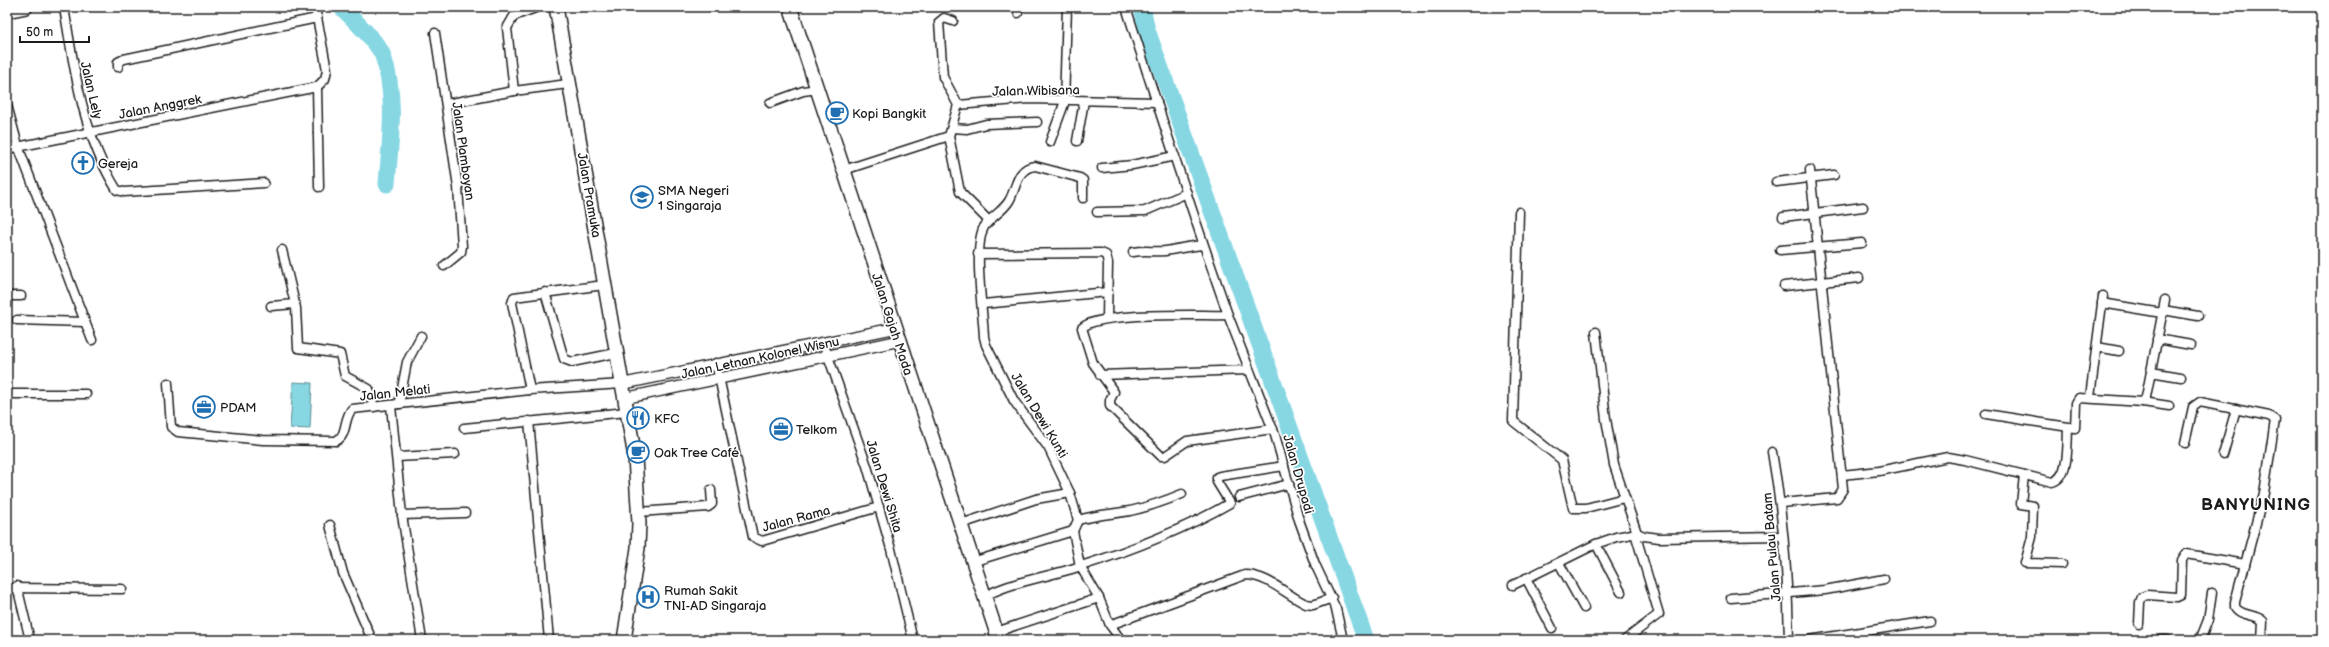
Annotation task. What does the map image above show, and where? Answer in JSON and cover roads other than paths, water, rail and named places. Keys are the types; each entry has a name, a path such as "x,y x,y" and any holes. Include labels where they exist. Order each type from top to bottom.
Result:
{"highway":[{"path":"7,11 26,7"},
{"name":"Jalan Pramuka","path":"556,7 568,84 598,242 604,285 622,384 626,398 635,457 639,512 638,548 624,640"},
{"name":"Jalan Gajah Mada","path":"790,7 997,636"}],"street":[{"name":"Jalan Lely","path":"64,7 74,65 90,131 112,182 117,190 124,192 264,183"},
{"path":"315,7 327,70 325,79 317,87 320,187"},
{"path":"514,91 507,28 514,16 538,7"},
{"path":"1050,142 1062,111 1067,7"},
{"path":"1126,7 1157,102"},
{"path":"118,67 118,62 124,58 317,18"},
{"path":"954,21 944,18 939,22 940,51 942,77 958,105 949,136 960,192 989,221 1009,201 1020,174 1033,166 1082,179 1083,198"},
{"name":"Jalan Plamboyan","path":"435,32 458,186 462,246 461,252 444,266"},
{"path":"446,104 514,91 568,84"},
{"name":"Jalan Anggrek","path":"7,149 90,131 130,125 317,87"},
{"path":"770,103 803,91 818,89"},
{"name":"Jalan Wibisana","path":"958,105 1063,99 1084,101 1157,102"},
{"path":"1077,141 1084,101"},
{"name":"Jalan Drupadi","path":"1157,102 1203,245 1228,315 1273,429 1315,564 1332,598 1342,628 1343,640"},
{"path":"7,105 18,146 92,340"},
{"path":"952,128 968,128 986,124 1037,122"},
{"path":"844,170 949,136"},
{"path":"1102,168 1132,165 1175,156"},
{"path":"1781,503 1837,498 1843,489 1811,174"},
{"path":"1776,182 1811,174 1834,175"},
{"path":"1097,212 1145,211 1187,193"},
{"path":"1783,217 1863,207"},
{"path":"1519,212 1513,421 1562,460 1574,508 1624,498"},
{"name":"Jalan Dewi Kunti","path":"989,221 984,228 978,254 986,344 1014,401 1048,447 1070,493 1078,520"},
{"path":"1780,250 1818,248 1862,243"},
{"path":"1133,252 1149,250 1153,252 1203,245"},
{"path":"282,250 295,304 298,348 340,354 345,376 369,389 374,407"},
{"path":"978,254 1101,253 1108,259 1107,318"},
{"path":"1784,286 1859,278"},
{"path":"530,390 512,300 517,296 604,285"},
{"path":"545,292 564,359 572,362 616,353"},
{"path":"983,304 1108,292"},
{"path":"7,296 22,296"},
{"path":"2090,397 2103,300 2198,316"},
{"path":"2143,402 2146,397 2165,300"},
{"path":"271,306 295,304"},
{"path":"1228,315 1107,318 1085,324 1082,328 1093,363 1100,375 1114,392 1110,400 1110,406 1161,456 1165,456 1187,441 1273,429"},
{"path":"17,320 85,322"},
{"path":"1596,332 1606,419 1614,465 1636,533 1659,614 1625,640"},
{"name":"Jalan Letnan Kolonel Wisnu","path":"622,384 716,363 823,342 897,334"},
{"name":"Jalan Letnan Kolonel Wisnu","path":"626,398 828,356 897,334"},
{"path":"399,404 407,362 421,336"},
{"path":"2157,339 2191,345"},
{"name":"Jalan Dewi Shita","path":"823,342 838,380 879,507 913,640"},
{"path":"2097,347 2119,351"},
{"name":"Jalan Rama","path":"716,363 753,537 762,541 879,507"},
{"path":"1100,375 1249,370"},
{"path":"2151,372 2182,377"},
{"name":"Jalan Melati","path":"168,383 171,427 178,432 263,440 336,441 344,435 348,414 352,409 530,390 622,384"},
{"path":"7,394 86,394"},
{"path":"1986,414 2074,428 2077,399 2090,397 2169,406"},
{"path":"2185,443 2193,407 2197,403 2206,403 2269,416 2275,420 2264,493 2235,607 2241,613 2259,618 2263,621 2262,640"},
{"path":"391,406 402,516 422,640"},
{"path":"2223,455 2236,409"},
{"path":"464,428 627,412"},
{"path":"529,421 549,640"},
{"path":"1842,475 1879,471 1948,457 2052,482 2059,480 2064,472 2068,428"},
{"name":"Jalan Pulau Batam","path":"1772,452 1781,503 1788,594 1789,640"},
{"path":"397,457 455,454"},
{"path":"985,596 1017,583 1080,566 1174,531 1230,503 1217,482 1217,477 1284,466"},
{"path":"2024,475 2022,504 2033,506 2032,537 2025,563 2062,564"},
{"path":"1239,497 1289,484"},
{"path":"639,512 708,507 712,504 711,490"},
{"path":"961,524 1036,499 1070,493"},
{"path":"1122,640 1110,626 1099,598 1080,566 1073,531 1078,520 1102,513 1129,511 1156,504 1182,494"},
{"path":"402,516 465,513"},
{"path":"330,525 343,573 372,640"},
{"path":"972,562 1073,531"},
{"path":"1513,585 1596,544 1616,536 1636,533 1644,536 1659,538 1783,536"},
{"path":"1596,544 1621,592"},
{"path":"2139,624 2140,602 2142,597 2147,595 2178,597 2181,595 2182,560 2186,554 2245,564"},
{"path":"1559,563 1584,608"},
{"path":"1110,626 1244,576 1252,575 1264,580 1306,604 1313,605 1332,598"},
{"path":"1526,578 1552,628"},
{"path":"1731,598 1788,594 1884,579"},
{"path":"7,588 17,586 122,589"},
{"path":"17,586 30,640"},
{"path":"2200,640 2208,620 2212,593"},
{"path":"997,636 1099,598"},
{"path":"1809,640 1930,621"},
{"path":"2160,640 2168,640"}],"water":[{"path":"293,382 312,383 310,429 290,428"}],"waterway":[{"path":"341,7 376,44 383,56 387,71 391,103 391,136 387,184"},
{"path":"1142,7 1147,30 1366,640"}],"place":[{"name":"Kopi Bangkit","path":"837,113"},
{"name":"Gereja","path":"83,163"},
{"name":"SMA Negeri 1 Singaraja","path":"642,197"},
{"name":"PDAM","path":"204,407"},
{"name":"KFC","path":"638,418"},
{"name":"Telkom","path":"781,429"},
{"name":"Oak Tree Café","path":"638,452"},
{"name":"Rumah Sakit TNI-AD Singaraja","path":"648,597"}],"district":[{"name":"BANYUNING","path":"2256,504"}]}
